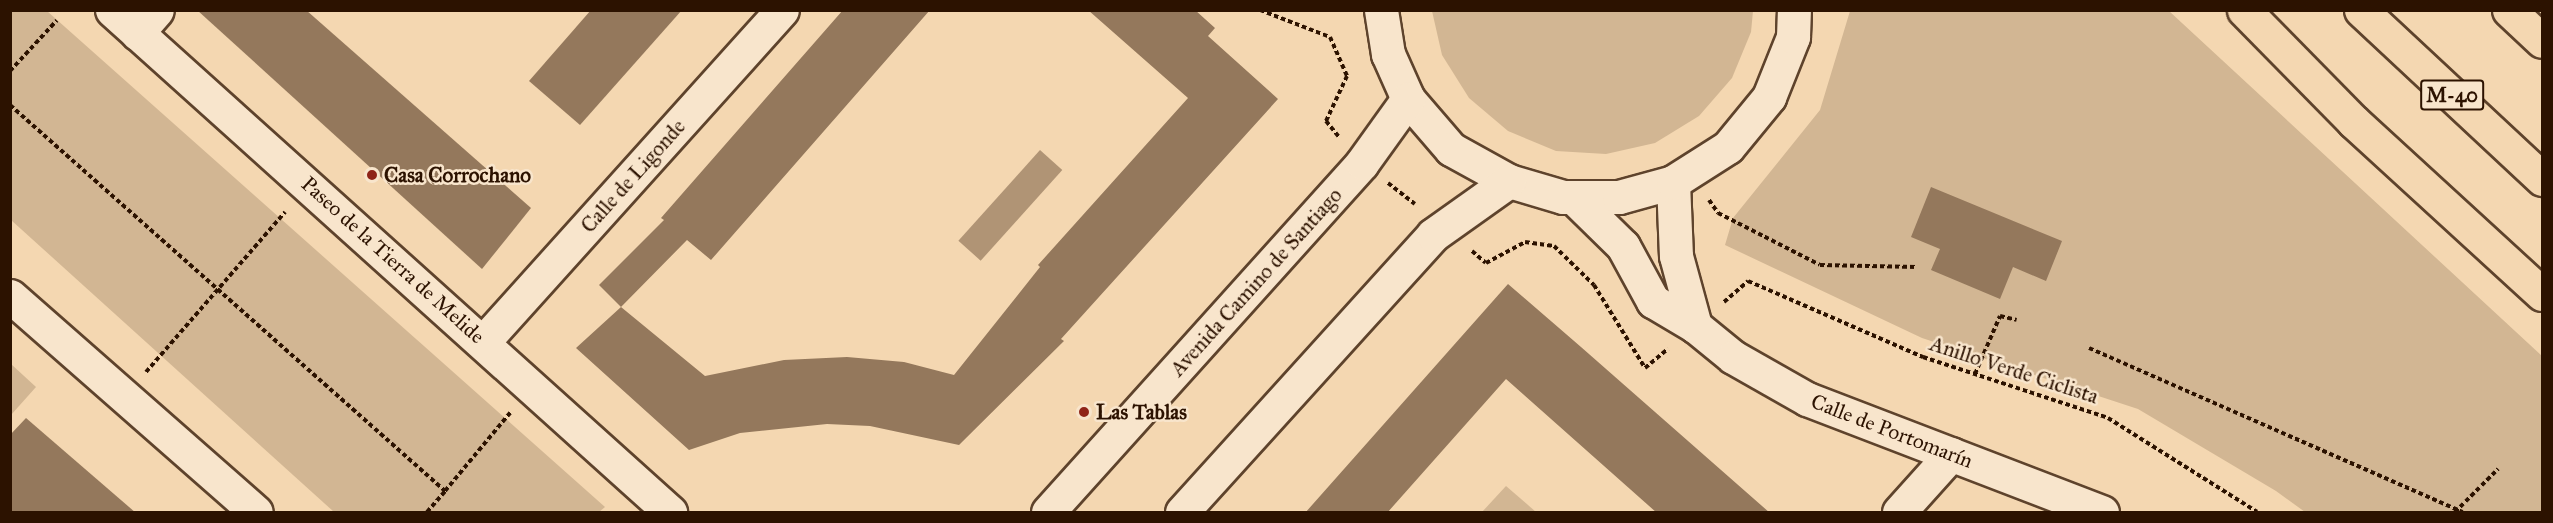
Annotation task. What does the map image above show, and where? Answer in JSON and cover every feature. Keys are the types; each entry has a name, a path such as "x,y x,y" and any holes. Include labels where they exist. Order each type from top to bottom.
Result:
{"highway":[{"path":"2244,10 2353,121 2542,294"},
{"name":"M-40","path":"2361,10 2542,180"},
{"path":"2509,10 2542,41"}],"street":[{"name":"Paseo de la Tierra de Melide","path":"112,10 147,22 484,341 670,513"},
{"name":"Calle de Ligonde","path":"484,341 782,10"},
{"path":"1381,10 1388,54 1407,99 1451,148 1509,181 1573,197 1619,197 1682,177 1728,147 1769,97 1793,37 1794,10"},
{"name":"Avenida Camino de Santiago","path":"1048,513 1362,163 1407,99"},
{"path":"1682,177 1676,256 1695,326"},
{"path":"1182,513 1433,235 1509,181"},
{"name":"Calle de Portomarín","path":"1573,197 1623,246 1653,301 1695,326 1733,357 1807,399 2102,513"},
{"path":"10,296 256,513"},
{"path":"1899,513 1951,454"}],"path":[{"path":"10,71 57,20"},
{"path":"10,105 445,491"},
{"path":"1682,177 1718,213 1820,264 1917,267"},
{"path":"146,372 286,212"},
{"name":"Anillo Verde Ciclista","path":"1748,280 1923,357 2109,418 2258,513"},
{"path":"1975,374 2000,316 2017,320"},
{"path":"2089,348 2269,424 2374,476 2463,513"},
{"path":"427,513 511,411"},
{"path":"2457,511 2498,469"}],"shaded area":[{"path":"11,10 47,11 605,507 599,512 334,512 11,220"},
{"path":"1432,10 1753,11 1751,32 1732,78 1699,116 1655,143 1606,154 1556,151 1508,131 1469,98 1442,55"},
{"path":"1850,11 2169,11 2542,356 2542,512 2305,512 2276,491 2138,409 1922,338 1725,245 1733,218 1820,110"},
{"path":"1040,150 1062,170 981,261 958,241"},
{"path":"11,364 36,387 11,415"},
{"path":"1506,486 1536,512 1482,512"}],"building":[{"path":"197,10 306,10 531,208 482,269"},
{"path":"591,10 682,10 580,125 529,81"},
{"path":"843,10 930,10 711,260 687,240 621,307 599,285 664,220 661,218"},
{"path":"1088,10 1195,10 1215,28 1208,36 1278,99 1061,339 1064,341 959,445 870,426 827,424 740,433 689,450 576,348 621,307 705,376 784,360 847,357 904,362 954,375 1040,267 1038,265 1188,98"},
{"path":"1931,187 2062,241 2046,281 2013,267 2000,299 1931,270 1940,249 1911,237"},
{"path":"1508,284 1770,513 1657,513 1506,379 1387,513 1305,513"},
{"path":"26,418 136,513 10,513 10,435"}],"place":[{"name":"Casa Corrochano","path":"372,175"},
{"name":"Las Tablas","path":"1084,412"}]}
